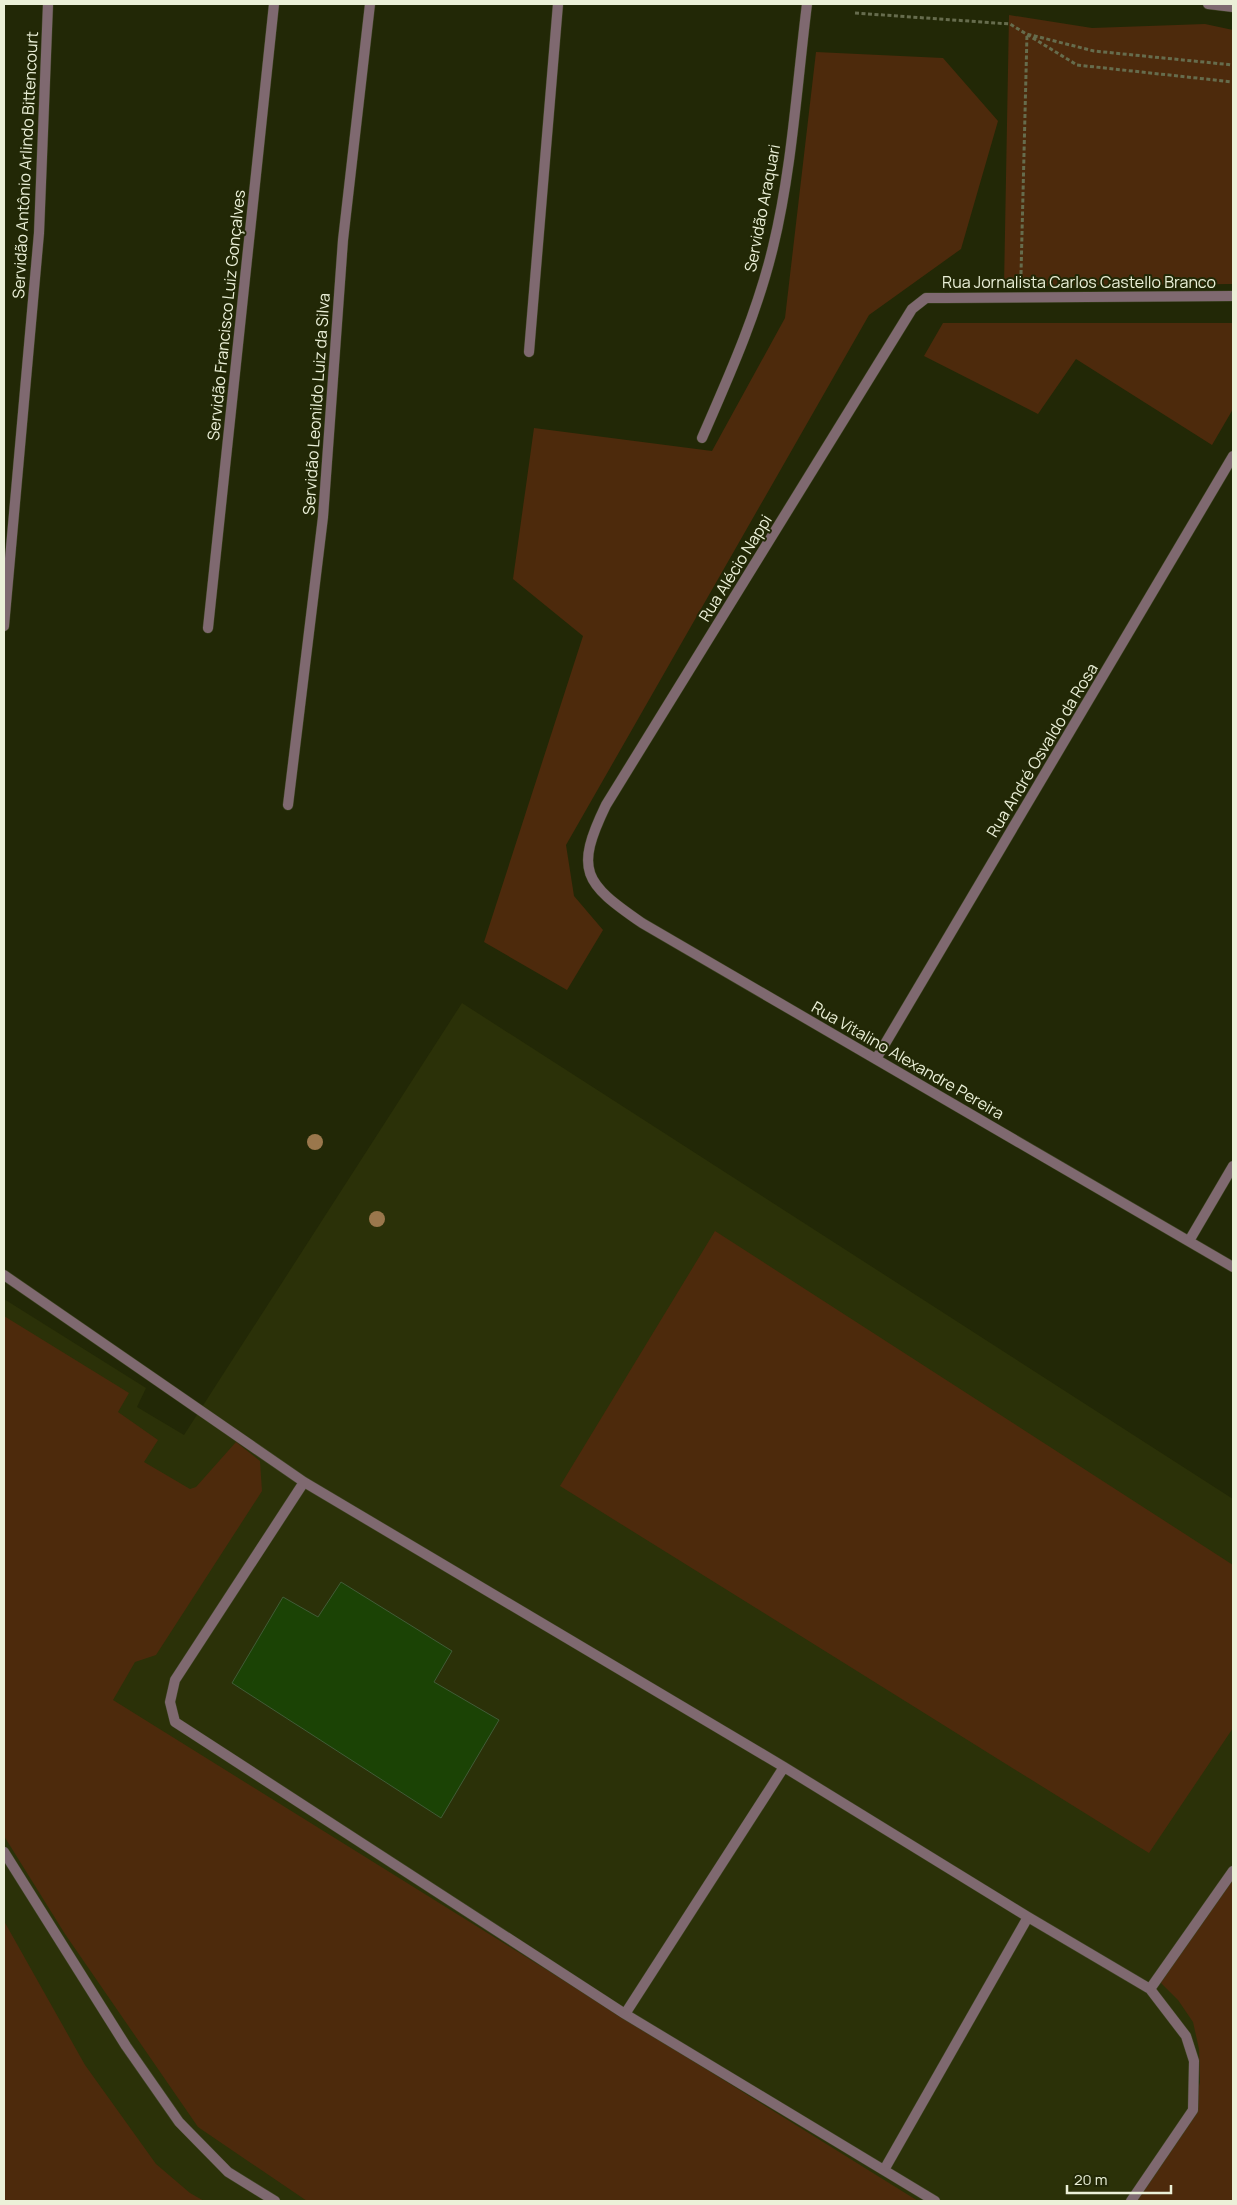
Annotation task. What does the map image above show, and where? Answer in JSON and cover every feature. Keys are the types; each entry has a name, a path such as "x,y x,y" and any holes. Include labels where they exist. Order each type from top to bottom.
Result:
{"street":[{"name":"Servidão Antônio Arlindo Bittencourt","path":"4,626 39,233 48,4"},
{"name":"Servidão Francisco Luiz Gonçalves","path":"208,628 274,4"},
{"name":"Servidão Leonildo Luiz da Silva","path":"288,805 323,517 343,240 370,4"},
{"path":"529,352 558,4"},
{"name":"Servidão Araquari","path":"702,438 743,343 773,247 784,187 807,4"},
{"path":"1208,4 1233,7"},
{"name":"Rua Jornalista Carlos Castello Branco","path":"926,298 1233,296"},
{"name":"Rua Alécio Nappi","path":"586,863 594,831 606,805 912,309 926,298"},
{"name":"Rua André Osvaldo da Rosa","path":"876,1059 1233,456"},
{"name":"Rua Vitalino Alexandre Pereira","path":"586,863 593,882 613,903 642,923 1233,1267"},
{"path":"1189,1241 1233,1166"},
{"path":"4,1275 304,1482 784,1767 1028,1918 1150,1989 1186,2036 1194,2061 1194,2110 1131,2201"},
{"path":"304,1482 175,1680 170,1702 175,1722 625,2014 935,2201"},
{"path":"625,2014 784,1767"},
{"path":"4,1852 126,2046 179,2122 228,2172 274,2201"},
{"path":"1150,1989 1233,1871"},
{"path":"884,2170 1028,1918"}],"path":[{"path":"855,13 1010,24 1077,66 1233,82"},
{"path":"1026,34 1094,51 1233,65"},
{"path":"1021,280 1026,34"}],"shaded area":[{"path":"1009,15 1092,28 1205,24 1233,30 1233,284 1004,286"},
{"path":"816,52 943,58 998,121 961,249 869,315 566,845 574,896 603,930 567,990 484,942 583,636 513,579 534,428 712,451 785,318"},
{"path":"943,323 1233,323 1233,409 1212,445 1076,359 1038,414 924,356"},
{"path":"462,1003 1233,1499 1233,2201 4,2201 4,1299 146,1388 137,1407 184,1435"},
{"path":"715,1231 1233,1565 1233,1728 1149,1853 560,1486"},
{"path":"4,1316 129,1393 118,1412 158,1440 144,1462 190,1489 196,1487 236,1442 260,1461 262,1491 156,1655 135,1662 113,1700 918,2201 307,2201 198,2127 65,1934 4,1836"},
{"path":"1233,1871 1233,2201 1136,2201 1193,2110 1200,2082 1199,2049 1193,2022 1178,2000 1157,1979"},
{"path":"4,1921 85,2065 156,2164 190,2193 204,2201 4,2201"}],"building":[{"path":"341,1582 452,1651 434,1682 499,1720 441,1818 232,1683 283,1597 318,1617"}]}
